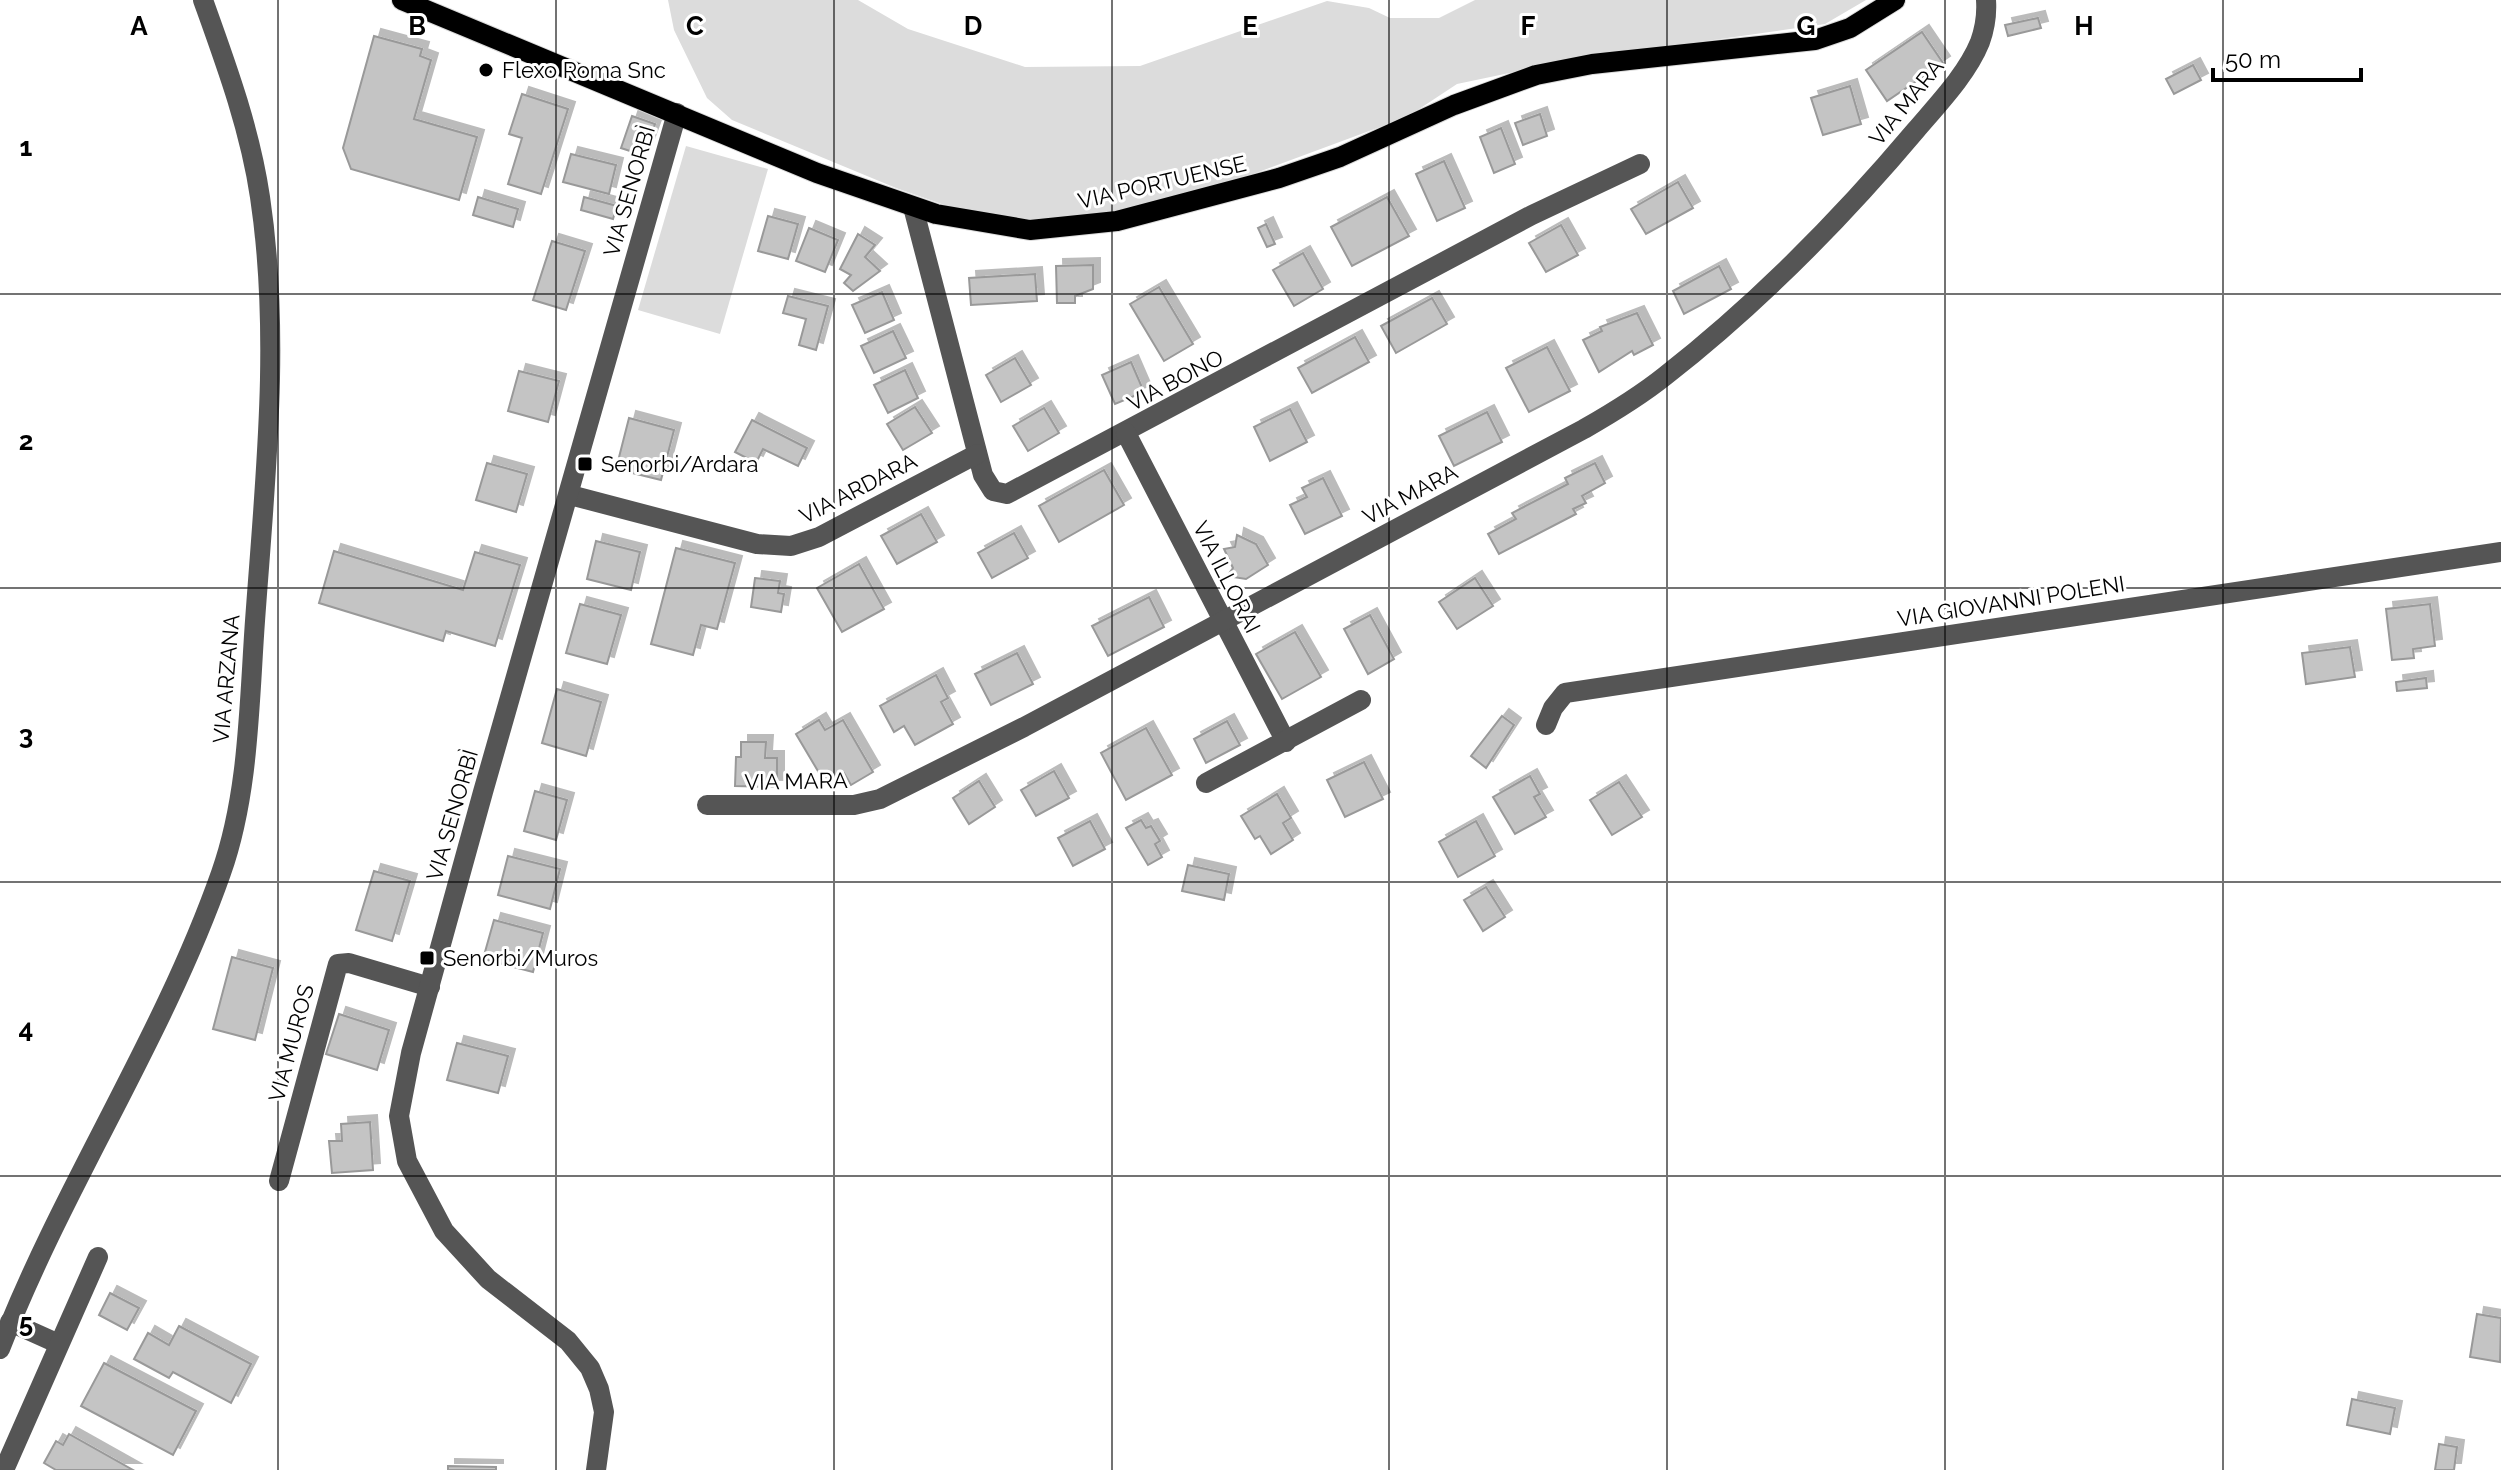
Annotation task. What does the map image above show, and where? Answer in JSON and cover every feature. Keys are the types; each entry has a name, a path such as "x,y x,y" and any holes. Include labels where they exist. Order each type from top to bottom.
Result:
{"main road":[{"name":"VIA PORTUENSE","path":"402,0 817,173 913,207 964,221 1013,228 1062,229 1117,221 1309,169 1437,112 1536,75 1592,64 1815,40 1850,28 1895,0"}],"street":[{"name":"VIA ARZANA","path":"0,1349 16,1325 208,906 223,869 239,798 248,724 265,480 269,343 266,251 250,146 203,0"},
{"name":"VIA MARA","path":"707,805 854,805 880,799 1223,621 1635,399 1677,367 1811,245 1940,102 1981,41 1986,0"},
{"name":"VIA SENORBÌ","path":"596,1470 604,1412 590,1368 568,1341 500,1289 454,1245 428,1206 407,1161 400,1134 401,1094 677,113"},
{"name":"VIA BONO","path":"913,207 977,454 988,485 996,493 1007,494 1532,215 1640,164"},
{"name":"VIA ILLORAI","path":"1126,433 1286,742"},
{"name":"VIA ARDARA","path":"570,495 757,544 791,546 837,528 977,454"},
{"name":"VIA GIOVANNI POLENI","path":"1546,725 1553,708 1565,693 2501,552"},
{"path":"1206,783 1361,700"},
{"name":"VIA MUROS","path":"279,1181 338,964 349,963 430,987"},
{"path":"4,1470 51,1341 98,1257"},
{"path":"16,1325 51,1341"}],"shaded area":[{"path":"668,0 858,0 908,29 1025,67 1140,66 1327,1 1369,8 1390,18 1439,18 1475,0 1866,0 1825,24 1566,61 1457,84 1407,117 1237,180 1109,216 1055,221 982,218 896,188 732,120 707,98 674,30"},
{"path":"686,146 768,169 720,334 638,310"}],"building":[{"path":"2038,18 2041,28 2008,36 2005,25"},
{"path":"1922,32 1943,63 1887,101 1866,70"},
{"path":"374,36 422,49 420,56 431,60 414,119 477,137 459,200 351,169 343,148"},
{"path":"2193,65 2201,80 2174,94 2166,79"},
{"path":"1850,86 1861,124 1823,135 1811,98"},
{"path":"522,94 568,109 541,194 508,184 522,138 509,134"},
{"path":"1540,114 1547,136 1523,145 1515,123"},
{"path":"632,116 655,124 647,146 636,143 633,152 621,148"},
{"path":"1501,128 1515,164 1494,173 1480,137"},
{"path":"571,154 616,165 609,194 563,182"},
{"path":"1444,161 1465,208 1437,221 1416,174"},
{"path":"1678,182 1693,208 1646,234 1631,209"},
{"path":"478,197 518,209 513,227 473,215"},
{"path":"584,197 617,206 613,219 581,210"},
{"path":"1387,197 1409,236 1352,266 1331,227"},
{"path":"768,216 798,224 788,259 758,251"},
{"path":"1266,224 1275,244 1267,247 1258,228"},
{"path":"1561,225 1578,255 1546,272 1529,243"},
{"path":"809,228 838,240 825,272 796,261"},
{"path":"858,234 875,245 865,257 880,271 853,291 844,283 851,275 840,269"},
{"path":"552,241 585,251 566,310 533,300"},
{"path":"1303,253 1323,289 1294,306 1273,270"},
{"path":"1093,265 1093,289 1075,296 1075,303 1057,303 1056,266"},
{"path":"1719,266 1731,289 1684,314 1673,291"},
{"path":"1035,274 1037,301 971,305 969,278"},
{"path":"1159,287 1193,344 1164,361 1130,304"},
{"path":"882,292 894,320 865,333 852,305"},
{"path":"788,296 828,306 816,350 799,345 806,319 783,313"},
{"path":"1432,298 1447,324 1396,353 1381,326"},
{"path":"1637,313 1653,345 1634,355 1632,351 1599,372 1583,340 1602,331 1600,327"},
{"path":"893,331 906,358 874,373 861,346"},
{"path":"1355,337 1369,362 1312,393 1298,368"},
{"path":"1547,347 1570,391 1529,412 1506,368"},
{"path":"1015,358 1031,385 1001,402 986,375"},
{"path":"1131,362 1144,392 1115,404 1102,375"},
{"path":"905,370 918,398 888,413 874,385"},
{"path":"519,371 559,381 548,422 508,411"},
{"path":"915,407 932,433 903,450 887,424"},
{"path":"1044,408 1059,433 1028,451 1013,426"},
{"path":"1290,409 1307,442 1270,461 1254,427"},
{"path":"1487,412 1502,442 1454,466 1439,436"},
{"path":"629,418 674,430 661,480 616,469"},
{"path":"752,420 807,448 798,466 763,449 756,463 735,452"},
{"path":"487,463 527,474 516,512 476,500"},
{"path":"1595,463 1605,483 1582,496 1586,503 1573,509 1576,514 1499,554 1488,534 1516,519 1512,513 1568,484 1565,478"},
{"path":"1104,470 1124,505 1059,542 1039,506"},
{"path":"1323,478 1342,516 1305,534 1290,505 1307,497 1302,488"},
{"path":"921,514 937,542 897,564 881,536"},
{"path":"1014,533 1028,558 992,578 978,553"},
{"path":"1237,535 1256,544 1268,565 1246,579 1227,576 1233,568 1224,549 1235,547"},
{"path":"596,541 640,552 631,590 587,579"},
{"path":"676,548 735,563 717,629 701,625 693,655 651,644"},
{"path":"334,551 463,590 475,552 520,565 495,646 446,631 443,641 319,603"},
{"path":"859,564 884,609 842,632 817,588"},
{"path":"755,578 780,581 778,593 784,594 781,612 751,607"},
{"path":"1475,578 1493,606 1457,629 1439,602"},
{"path":"1149,597 1164,627 1108,656 1092,626"},
{"path":"580,604 621,615 607,664 566,653"},
{"path":"2430,604 2435,646 2413,649 2414,658 2392,660 2386,609"},
{"path":"1370,615 1394,659 1368,674 1344,629"},
{"path":"1295,632 1321,677 1282,699 1256,654"},
{"path":"2350,647 2355,677 2306,684 2302,653"},
{"path":"1017,653 1033,684 991,705 975,674"},
{"path":"936,675 948,698 941,702 953,724 915,745 904,726 894,732 880,706"},
{"path":"2426,678 2427,688 2397,691 2396,682"},
{"path":"557,689 601,702 586,756 542,743"},
{"path":"1502,716 1514,725 1486,768 1471,756"},
{"path":"819,720 825,730 843,720 873,772 851,785 844,773 825,783 796,734"},
{"path":"1227,721 1240,745 1206,763 1194,739"},
{"path":"1146,728 1172,775 1126,800 1101,753"},
{"path":"741,742 766,742 765,758 777,758 777,787 735,786 736,757 741,757"},
{"path":"1364,762 1383,799 1345,817 1327,780"},
{"path":"1054,771 1069,798 1036,816 1021,790"},
{"path":"1530,776 1540,794 1534,797 1546,817 1515,834 1493,797"},
{"path":"979,781 995,807 969,824 953,798"},
{"path":"1619,782 1642,817 1612,835 1590,800"},
{"path":"535,791 567,800 556,840 524,831"},
{"path":"1277,794 1291,818 1283,823 1293,840 1271,854 1260,836 1255,839 1241,816"},
{"path":"1141,820 1146,828 1151,826 1160,841 1155,844 1162,857 1148,865 1126,828"},
{"path":"1090,821 1105,849 1073,866 1058,838"},
{"path":"1476,821 1495,856 1458,877 1439,842"},
{"path":"508,856 560,869 550,909 498,895"},
{"path":"1188,865 1229,874 1224,900 1182,891"},
{"path":"374,871 410,881 392,941 356,930"},
{"path":"1486,887 1505,917 1483,931 1464,900"},
{"path":"494,920 543,933 533,972 483,959"},
{"path":"232,957 273,968 255,1040 213,1029"},
{"path":"339,1014 389,1030 377,1070 326,1054"},
{"path":"457,1043 508,1056 498,1093 447,1080"},
{"path":"370,1122 373,1170 332,1173 329,1141 342,1141 341,1124"},
{"path":"110,1293 139,1308 127,1330 99,1315"},
{"path":"2477,1314 2501,1318 2500,1362 2470,1357"},
{"path":"179,1326 251,1364 231,1403 173,1372 169,1378 134,1359 148,1333 169,1345"},
{"path":"104,1363 196,1411 173,1455 81,1406"},
{"path":"2352,1399 2395,1408 2390,1434 2347,1425"},
{"path":"69,1434 133,1470 56,1470 44,1463 56,1441 63,1445"},
{"path":"2439,1444 2457,1447 2454,1470 2435,1470"},
{"path":"448,1466 496,1467 496,1470 448,1470"}],"place":[{"name":"Flexo Roma Snc","path":"486,70"},
{"name":"Senorbi/Ardara","path":"585,464"},
{"name":"Senorbi/Muros","path":"427,958"}]}
